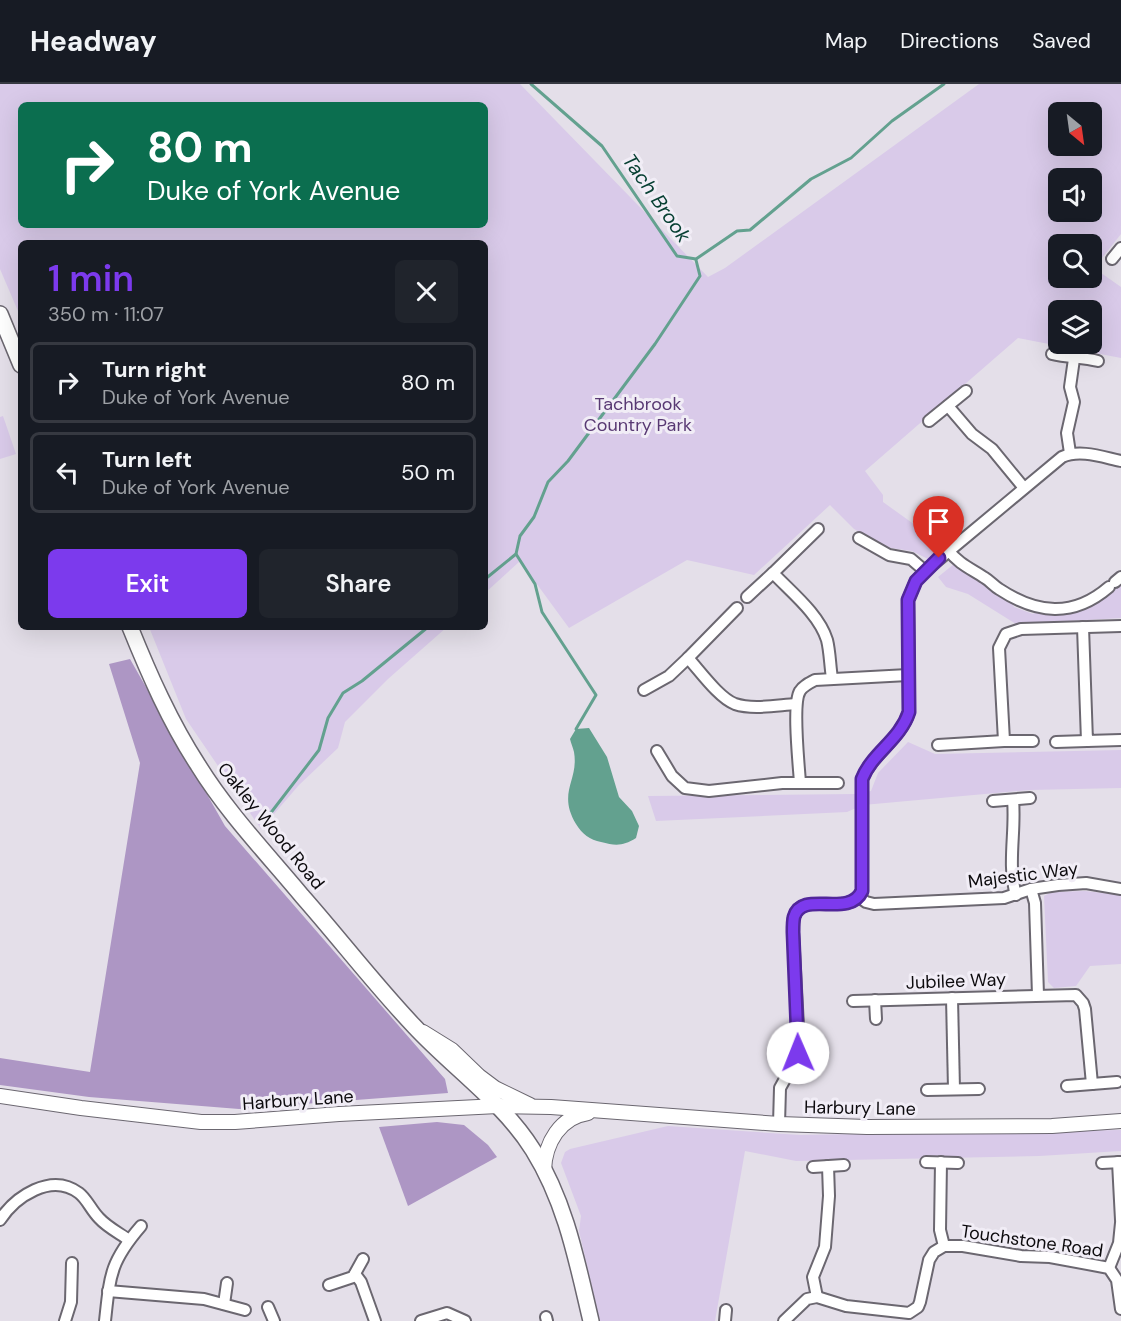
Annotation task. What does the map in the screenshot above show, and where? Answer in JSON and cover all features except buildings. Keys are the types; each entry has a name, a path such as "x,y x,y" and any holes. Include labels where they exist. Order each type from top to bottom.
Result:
{"main road":[{"path":"0,314 18,358"},
{"name":"Oakley Wood Road","path":"131,630 161,698 212,786 258,844 416,1028 498,1106 533,1149 569,1228 591,1321"}],"street":[{"path":"1112,259 1121,248"},
{"path":"1052,354 1098,361"},
{"path":"1070,453 1067,433 1074,402 1070,387 1074,359"},
{"path":"929,421 966,391"},
{"path":"948,406 972,434 992,449 1024,488"},
{"path":"779,1124 780,1088 796,1059 798,1046 794,916 809,904 845,904 859,897 862,885 862,779 866,769 905,724 909,712 908,600 916,581 948,550 1054,462 1070,453 1121,461"},
{"path":"747,597 818,529"},
{"path":"859,538 889,555 911,559 925,571"},
{"path":"948,550 959,563 987,578 996,588 1031,605 1058,609 1081,606 1115,582"},
{"path":"773,573 813,616 820,627 826,639 832,678"},
{"path":"644,690 669,676 736,608"},
{"path":"1004,741 999,648 1006,634 1021,629 1121,626"},
{"path":"1083,627 1086,741"},
{"path":"688,658 723,696 734,704 796,705"},
{"path":"800,783 796,705 800,691 806,684 815,680 832,678 908,675"},
{"path":"1056,742 1121,740"},
{"path":"938,745 1033,741"},
{"path":"657,752 672,776 685,788 709,791 782,783 838,783"},
{"path":"993,801 1030,798"},
{"path":"1013,800 1015,818 1011,849 1013,886 1016,895"},
{"name":"Majestic Way","path":"859,897 874,904 1004,898 1046,886 1086,883 1121,889"},
{"path":"1031,889 1035,903 1038,995"},
{"name":"Jubilee Way","path":"853,1000 1076,995 1083,1002 1092,1084"},
{"path":"952,998 954,1089"},
{"path":"875,999 876,1019"},
{"name":"Oakley Wood Road","path":"416,1028 446,1046 495,1088 537,1107"},
{"path":"1067,1086 1117,1082"},
{"path":"927,1090 979,1089"},
{"name":"Harbury Lane","path":"0,1096 92,1110 201,1122 235,1122 498,1106 779,1124 867,1127 1029,1126 1121,1120"},
{"name":"Harbury Lane","path":"544,1170 549,1144 558,1129 569,1119 599,1111"},
{"path":"926,1162 958,1163"},
{"path":"941,1162 940,1230 944,1246"},
{"path":"1102,1163 1120,1162 1119,1243 1109,1268"},
{"path":"813,1167 844,1165"},
{"path":"784,1321 807,1299 817,1297 813,1277 825,1247 829,1196 828,1166"},
{"path":"1,1215 12,1204 29,1193 54,1185 68,1186 83,1197 100,1219 129,1240"},
{"path":"105,1321 112,1269 129,1240 141,1226"},
{"name":"Touchstone Road","path":"817,1297 846,1306 909,1313 918,1307 920,1302 931,1255 944,1246 963,1246 1021,1256 1050,1257 1109,1268 1117,1280 1121,1309"},
{"path":"329,1285 355,1274 363,1259"},
{"path":"65,1321 71,1302 72,1263"},
{"path":"355,1274 361,1282 375,1321"},
{"path":"224,1304 227,1283"},
{"path":"108,1291 204,1299 245,1310"},
{"path":"268,1307 274,1321"},
{"path":"421,1321 447,1313 465,1321"}],"green space":[{"name":"Tachbrook Country Park","path":"0,84 520,84 708,277 725,268 979,84 1121,84 1121,234 1102,258 1102,234 1048,234 1048,288 1102,288 1102,274 1121,287 1121,358 1100,354 1102,300 1048,300 1048,344 1018,338 865,471 883,495 883,502 943,545 928,559 912,551 891,548 854,529 830,505 754,575 687,560 569,628 520,561 488,590 488,240 18,240 18,311 0,269"},
{"path":"3,416 16,454 0,459 0,417"},
{"path":"954,564 1012,603 1014,607 1033,614 1036,612 1073,613 1091,607 1121,585 1121,618 1016,624 968,594 946,587 938,577"},
{"path":"150,630 444,630 388,679 345,722 338,748 299,785 261,829 186,719"},
{"path":"908,742 935,754 1121,750 1121,788 1030,790 863,805 847,812 656,821 648,796 855,794 871,791 878,773"},
{"path":"1085,891 1121,895 1121,964 1090,966 1076,986 1054,988 1048,982 1044,896 1052,892"},
{"path":"668,1126 800,1135 1121,1130 1121,1151 1039,1156 796,1161 745,1151 715,1321 600,1321 579,1231 581,1216 561,1163 565,1152 570,1149"}],"shaded area":[{"path":"130,659 225,826 445,1079 448,1093 239,1109 89,1097 0,1085 0,1058 90,1072 140,763 109,664"},
{"path":"589,728 607,757 619,797 632,811 639,826 636,838 627,843 611,844 590,838 578,828 571,813 568,795 575,762 570,739 576,729"},
{"path":"437,1122 464,1125 488,1145 497,1157 408,1206 379,1127"}],"waterway":[{"name":"Tach Brook","path":"531,84 602,146 677,256 696,259 737,231 750,230 811,179 851,158 892,121 944,84"},
{"path":"488,577 516,554 520,536 534,517 548,482 568,461 655,344 700,276 696,260"},
{"path":"516,554 535,584 542,612 596,695 576,729"},
{"path":"263,823 319,750 328,718 343,693 362,681 424,630"}],"route":[{"path":"798,1053 794,916 809,904 853,902 862,891 862,779 866,769 905,724 909,712 908,600 910,590 939,558"}]}
